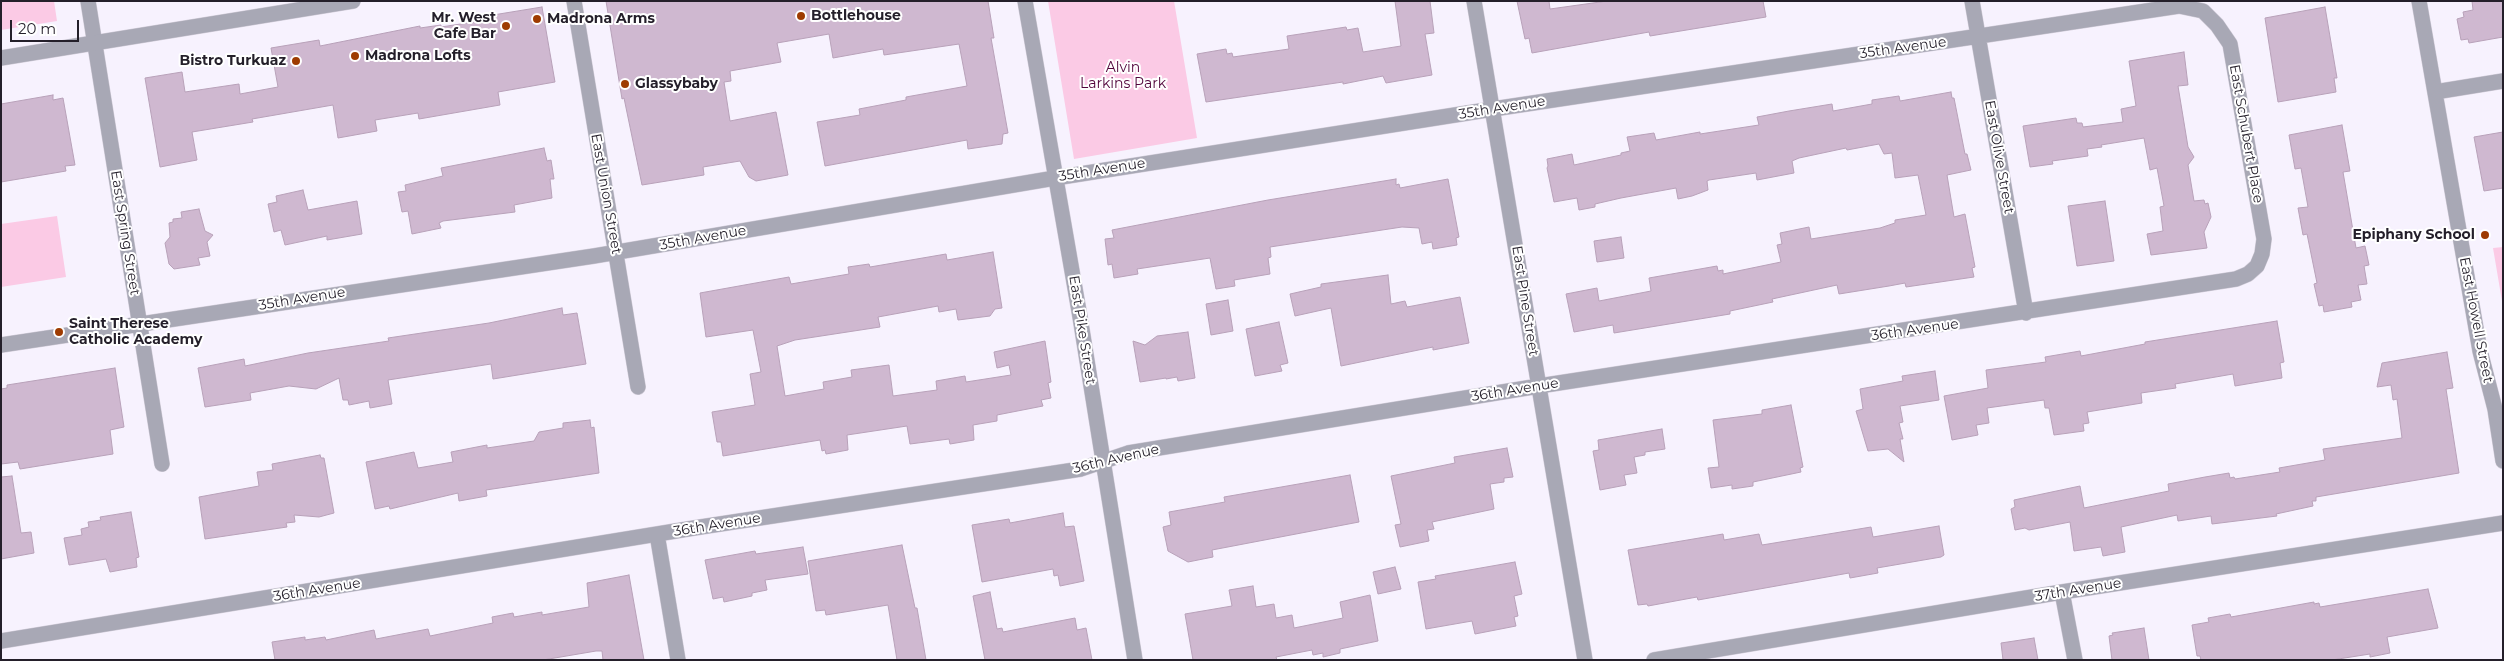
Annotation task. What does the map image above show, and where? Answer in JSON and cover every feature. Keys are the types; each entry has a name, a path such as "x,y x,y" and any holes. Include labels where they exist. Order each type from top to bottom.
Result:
{"street":[{"name":"East Spring Street","path":"88,1 162,464"},
{"path":"1,58 353,1"},
{"name":"East Union Street","path":"574,1 638,387"},
{"name":"East Pike Street","path":"1025,1 1135,660"},
{"name":"East Pine Street","path":"1474,1 1494,109 1585,660"},
{"name":"East Olive Street","path":"1972,1 2026,313"},
{"name":"East Howell Street","path":"2419,1 2480,351 2495,409 2503,461"},
{"name":"35th Avenue","path":"1,345 616,252 1055,178 1494,109 2179,6 2203,11"},
{"name":"East Schubert Place","path":"2203,11 2217,25 2230,44 2264,239 2262,254 2257,266"},
{"path":"2435,92 2503,81"},
{"name":"36th Avenue","path":"1,641 657,534 1081,468 1128,453 1539,386 2026,313 2236,279 2248,274 2257,266"},
{"name":"37th Avenue","path":"1654,660 2062,592 2503,523"},
{"path":"657,534 678,660"},
{"path":"2062,592 2075,660"}],"green space":[{"path":"1,1 54,1 57,21 1,30"},
{"name":"Alvin Larkins Park","path":"1048,1 1174,1 1197,138 1074,159"},
{"path":"57,216 66,277 1,287 1,224"},
{"path":"2503,247 2503,307 2493,248"}],"building":[{"path":"606,1 988,1 994,38 991,38 1008,133 1003,134 1002,144 968,149 967,140 825,166 817,122 860,115 859,109 906,100 906,97 967,86 959,44 884,55 883,49 833,58 829,34 777,43 781,62 730,71 731,81 724,82 730,121 776,112 788,175 756,181 749,177 740,161 703,167 704,175 642,185 624,98 622,99"},
{"path":"1395,1 1430,1 1434,33 1425,34 1432,75 1386,83 1383,76 1343,84 1343,82 1206,102 1197,54 1226,49 1227,54 1232,53 1233,57 1289,49 1287,36 1346,27 1347,30 1358,28 1363,52 1401,46"},
{"path":"1517,1 1549,1 1550,9 1607,1 1763,1 1766,17 1650,36 1649,32 1532,53 1529,38 1525,39"},
{"path":"2472,1 2503,1 2503,37 2469,43 2468,39 2461,40 2457,19 2464,17 2463,12 2473,10"},
{"path":"542,7 555,82 498,92 500,105 419,119 418,113 375,120 377,131 338,138 333,105 252,119 253,122 192,132 197,160 160,167 145,78 182,72 185,92 239,84 240,94 278,87 271,48 319,40 320,46 420,26 420,28 441,25 441,27 493,19 493,15"},
{"path":"2325,7 2337,78 2334,78 2336,92 2278,102 2265,18"},
{"path":"2184,52 2188,85 2178,86 2188,147 2194,157 2188,165 2194,201 2204,200 2205,204 2208,203 2211,217 2204,232 2207,248 2151,255 2147,234 2163,231 2160,207 2164,206 2157,168 2150,170 2144,138 2101,145 2102,147 2087,149 2088,156 2052,161 2053,164 2030,167 2023,126 2076,118 2077,123 2082,123 2083,127 2123,122 2121,109 2136,106 2129,61"},
{"path":"1951,92 1952,98 1954,98 1965,154 1967,154 1971,170 1947,175 1954,217 1965,214 1975,267 1972,268 1974,277 1906,287 1905,283 1839,294 1837,285 1772,299 1773,302 1730,311 1730,314 1614,333 1613,325 1574,332 1566,294 1597,288 1599,301 1651,291 1649,278 1717,266 1718,271 1723,270 1723,274 1781,262 1777,245 1782,244 1780,233 1809,227 1811,239 1880,228 1895,223 1895,220 1926,215 1918,175 1895,178 1892,153 1884,154 1879,144 1847,150 1846,148 1799,158 1792,161 1794,173 1757,180 1756,173 1709,180 1707,181 1708,190 1692,196 1678,199 1676,188 1621,198 1595,204 1595,207 1579,210 1577,198 1554,202 1547,159 1572,154 1574,165 1621,155 1621,153 1630,151 1627,137 1654,133 1656,140 1700,132 1700,134 1759,125 1757,117 1789,111 1832,104 1833,111 1872,104 1872,100 1899,96 1900,101"},
{"path":"53,95 53,100 63,98 75,165 65,166 66,171 1,182 1,104"},
{"path":"2342,125 2350,171 2343,172 2356,248 2365,246 2369,265 2364,266 2367,284 2358,285 2361,300 2351,302 2352,307 2324,312 2323,305 2319,306 2314,284 2317,283 2307,234 2303,235 2298,208 2308,207 2301,168 2295,169 2289,135"},
{"path":"2503,132 2503,188 2484,191 2474,137"},
{"path":"544,148 547,161 551,160 554,179 550,179 552,198 514,205 515,212 443,221 439,223 441,228 412,234 408,211 402,212 398,192 406,191 405,185 443,176 441,168"},
{"path":"1396,179 1396,185 1399,184 1400,188 1448,179 1459,237 1456,238 1457,245 1433,249 1432,242 1422,244 1419,228 1402,227 1270,247 1271,257 1268,258 1270,274 1234,280 1235,286 1216,289 1210,258 1137,269 1138,274 1114,278 1112,264 1108,265 1105,239 1114,238 1112,230 1268,200"},
{"path":"303,190 308,210 357,201 362,234 327,240 327,236 285,245 281,230 274,232 268,204 277,202 276,196"},
{"path":"2105,201 2114,261 2077,266 2068,206"},
{"path":"199,209 205,231 213,235 207,242 210,256 198,258 200,265 174,269 169,264 165,243 170,237 169,223 173,222 173,219 182,218 181,212"},
{"path":"1621,237 1624,258 1597,262 1594,241"},
{"path":"993,252 1002,308 995,309 990,316 958,320 956,309 939,312 938,306 878,317 880,327 795,340 777,346 785,396 824,389 823,382 852,377 851,370 889,365 893,396 937,390 936,381 965,376 966,382 1011,375 1009,365 997,368 994,352 1045,341 1051,382 1048,383 1051,398 1041,400 1043,406 997,415 997,421 973,425 974,440 950,444 949,439 910,444 907,426 847,435 848,450 826,454 825,450 822,451 820,440 723,456 721,442 717,442 712,412 755,405 750,374 761,372 753,330 706,337 700,293 789,277 791,284 849,274 848,267 869,264 870,267 946,254 947,260"},
{"path":"1388,275 1391,304 1405,301 1407,307 1460,297 1469,343 1433,350 1433,347 1341,366 1331,308 1295,316 1290,294 1321,287 1321,284"},
{"path":"1228,300 1233,331 1211,335 1206,304"},
{"path":"562,308 563,315 577,313 586,364 493,379 491,364 388,380 392,404 370,408 369,401 349,405 348,400 343,400 339,378 316,389 289,386 250,393 251,400 205,407 198,368 244,359 245,366 308,353 389,341 388,338 489,323"},
{"path":"2277,321 2284,362 2280,363 2282,378 2235,386 2233,374 2175,384 2176,388 2141,393 2142,403 2087,412 2089,423 2083,424 2084,431 2054,435 2049,408 2045,408 2044,400 1987,408 1989,423 1976,425 1978,435 1952,440 1944,396 1988,388 1986,370 2046,362 2045,357 2080,351 2081,356 2145,344 2145,342"},
{"path":"1279,322 1288,363 1280,365 1282,371 1255,376 1246,329"},
{"path":"1188,332 1195,378 1178,381 1177,377 1140,382 1133,341 1145,345 1157,336"},
{"path":"2447,352 2453,388 2446,389 2459,473 2316,497 2316,501 2312,501 2313,506 2276,514 2277,516 2212,524 2211,516 2178,521 2177,515 2121,527 2125,552 2103,556 2101,547 2074,551 2070,522 2029,530 2025,528 2015,530 2011,509 2015,507 2014,500 2080,486 2084,508 2169,491 2168,484 2205,477 2229,473 2230,478 2234,477 2235,479 2280,472 2279,468 2325,460 2323,449 2402,438 2397,399 2393,400 2391,385 2377,387 2382,363"},
{"path":"115,368 124,427 110,430 113,454 20,469 18,462 1,464 1,389 7,388 7,385"},
{"path":"1935,371 1939,400 1900,406 1903,422 1899,423 1903,439 1900,439 1904,462 1888,449 1868,451 1856,411 1863,409 1860,389 1903,381 1902,376"},
{"path":"1791,405 1803,467 1800,468 1801,472 1753,482 1753,486 1732,489 1732,485 1711,488 1708,468 1719,467 1713,420 1762,414 1762,410"},
{"path":"590,420 591,428 594,427 599,473 486,490 487,496 459,501 458,493 390,509 389,506 375,509 366,462 414,452 418,468 453,462 451,452 487,445 487,448 534,441 539,432 563,428 563,423"},
{"path":"1662,429 1665,449 1645,452 1645,455 1634,457 1637,473 1624,475 1626,485 1600,490 1593,451 1599,450 1598,440"},
{"path":"1507,448 1513,477 1504,478 1504,482 1490,484 1494,509 1432,522 1434,529 1427,530 1429,541 1400,547 1395,525 1401,524 1391,476 1455,463 1454,457"},
{"path":"320,455 321,458 324,458 334,513 319,517 294,515 295,522 286,523 287,527 205,539 199,497 259,486 257,472 273,470 272,464"},
{"path":"1350,475 1359,522 1212,550 1213,557 1188,562 1168,551 1163,527 1171,525 1169,512 1225,502 1224,497"},
{"path":"12,476 21,533 31,532 34,553 1,559 1,477"},
{"path":"131,512 139,557 136,558 137,567 110,572 106,559 69,565 64,538 82,535 81,529 89,527 88,522 101,520 100,517"},
{"path":"1063,513 1065,527 1074,526 1084,581 1060,586 1058,575 1054,576 1053,569 982,582 972,525 1009,519 1010,523"},
{"path":"1939,526 1944,555 1941,557 1877,568 1878,573 1850,578 1849,573 1698,600 1697,597 1648,606 1647,604 1638,605 1628,550 1723,534 1724,540 1759,534 1762,545 1871,527 1873,537"},
{"path":"902,545 915,608 917,608 926,660 897,660 888,605 826,615 825,610 816,611 808,561"},
{"path":"803,547 808,574 765,580 767,590 752,593 752,596 724,602 723,597 713,599 705,560 755,551 756,554"},
{"path":"1515,562 1522,594 1514,596 1518,616 1514,617 1516,626 1475,634 1472,621 1426,629 1418,582 1436,579 1435,576"},
{"path":"1395,567 1401,589 1378,594 1373,572"},
{"path":"629,575 644,660 603,660 602,651 596,651 543,660 275,660 272,642 305,637 305,640 325,637 326,640 374,630 376,639 428,629 430,636 493,623 492,617 513,613 514,617 542,612 542,615 589,607 587,583"},
{"path":"1253,586 1256,607 1274,604 1276,618 1292,615 1294,628 1343,618 1340,602 1370,595 1378,641 1340,649 1340,653 1323,657 1323,653 1313,655 1312,650 1276,657 1277,660 1193,660 1185,614 1232,606 1229,590"},
{"path":"2428,589 2438,628 2387,637 2390,653 2370,657 2370,654 2332,660 2201,660 2200,656 2197,656 2192,625 2209,622 2208,618 2230,614 2231,617 2314,602 2314,604 2319,603 2320,607"},
{"path":"990,592 997,629 1002,628 1003,632 1075,618 1077,630 1086,628 1092,660 985,660 973,596"},
{"path":"2144,628 2149,660 2112,660 2109,636 2113,635 2112,633"},
{"path":"2034,638 2038,660 2003,660 2001,643"}],"place":[{"name":"Bottlehouse","path":"801,16"},
{"name":"Madrona Arms","path":"537,19"},
{"name":"Mr. West Cafe Bar","path":"506,26"},
{"name":"Madrona Lofts","path":"355,56"},
{"name":"Bistro Turkuaz","path":"296,61"},
{"name":"Glassybaby","path":"625,84"},
{"name":"Epiphany School","path":"2485,235"},
{"name":"Saint Therese Catholic Academy","path":"59,332"}]}
